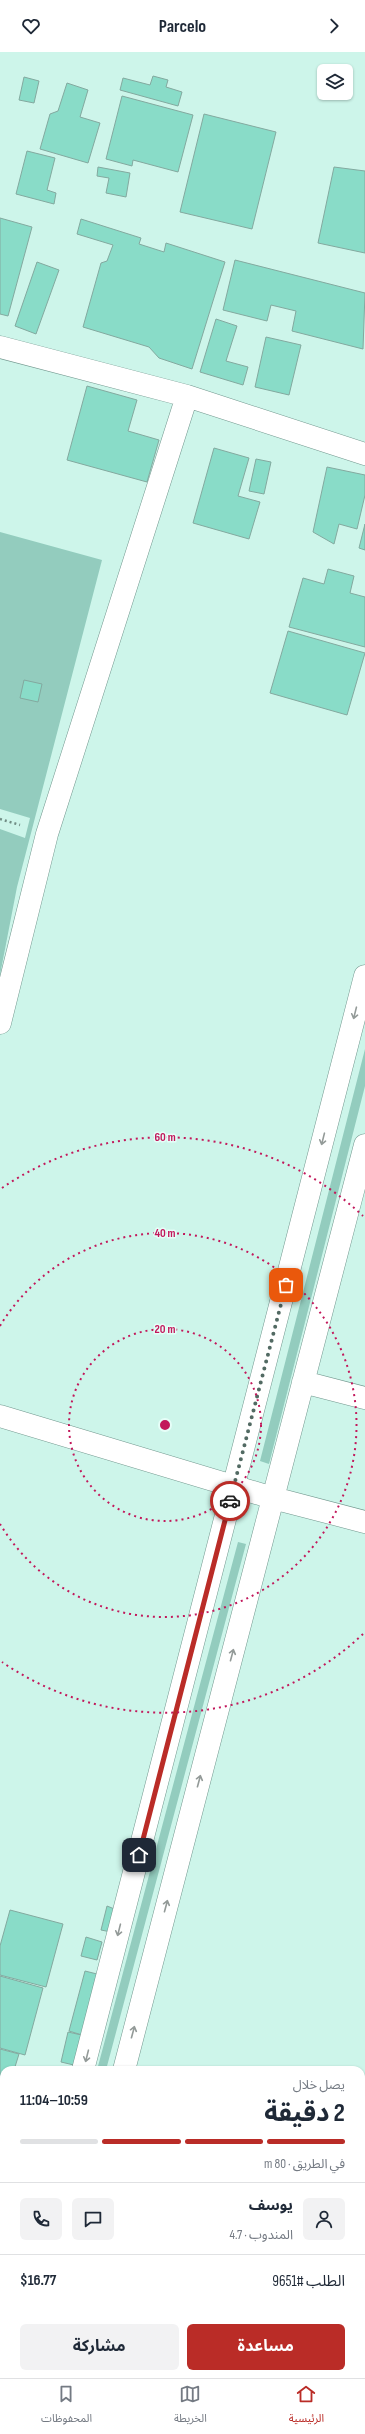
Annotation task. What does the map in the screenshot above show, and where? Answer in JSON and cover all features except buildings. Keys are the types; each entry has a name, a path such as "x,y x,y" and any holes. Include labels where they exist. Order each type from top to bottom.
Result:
{"street":[{"path":"0,348 187,396 365,454"},
{"path":"0,1023 47,834 187,396"},
{"path":"84,2066 365,976"},
{"path":"125,2066 365,1145"},
{"path":"303,1382 365,1398"},
{"path":"0,1416 234,1485 273,1498 365,1522"}],"green space":[{"path":"0,532 102,560 17,887 0,975 0,829 25,838 30,818 0,809"},
{"path":"365,1049 365,1086 269,1464 260,1461"},
{"path":"238,1542 246,1544 107,2066 98,2066"}],"way so far":[{"path":"230,1501 286,1285"}],"route":[{"path":"139,1855 230,1501"}]}
